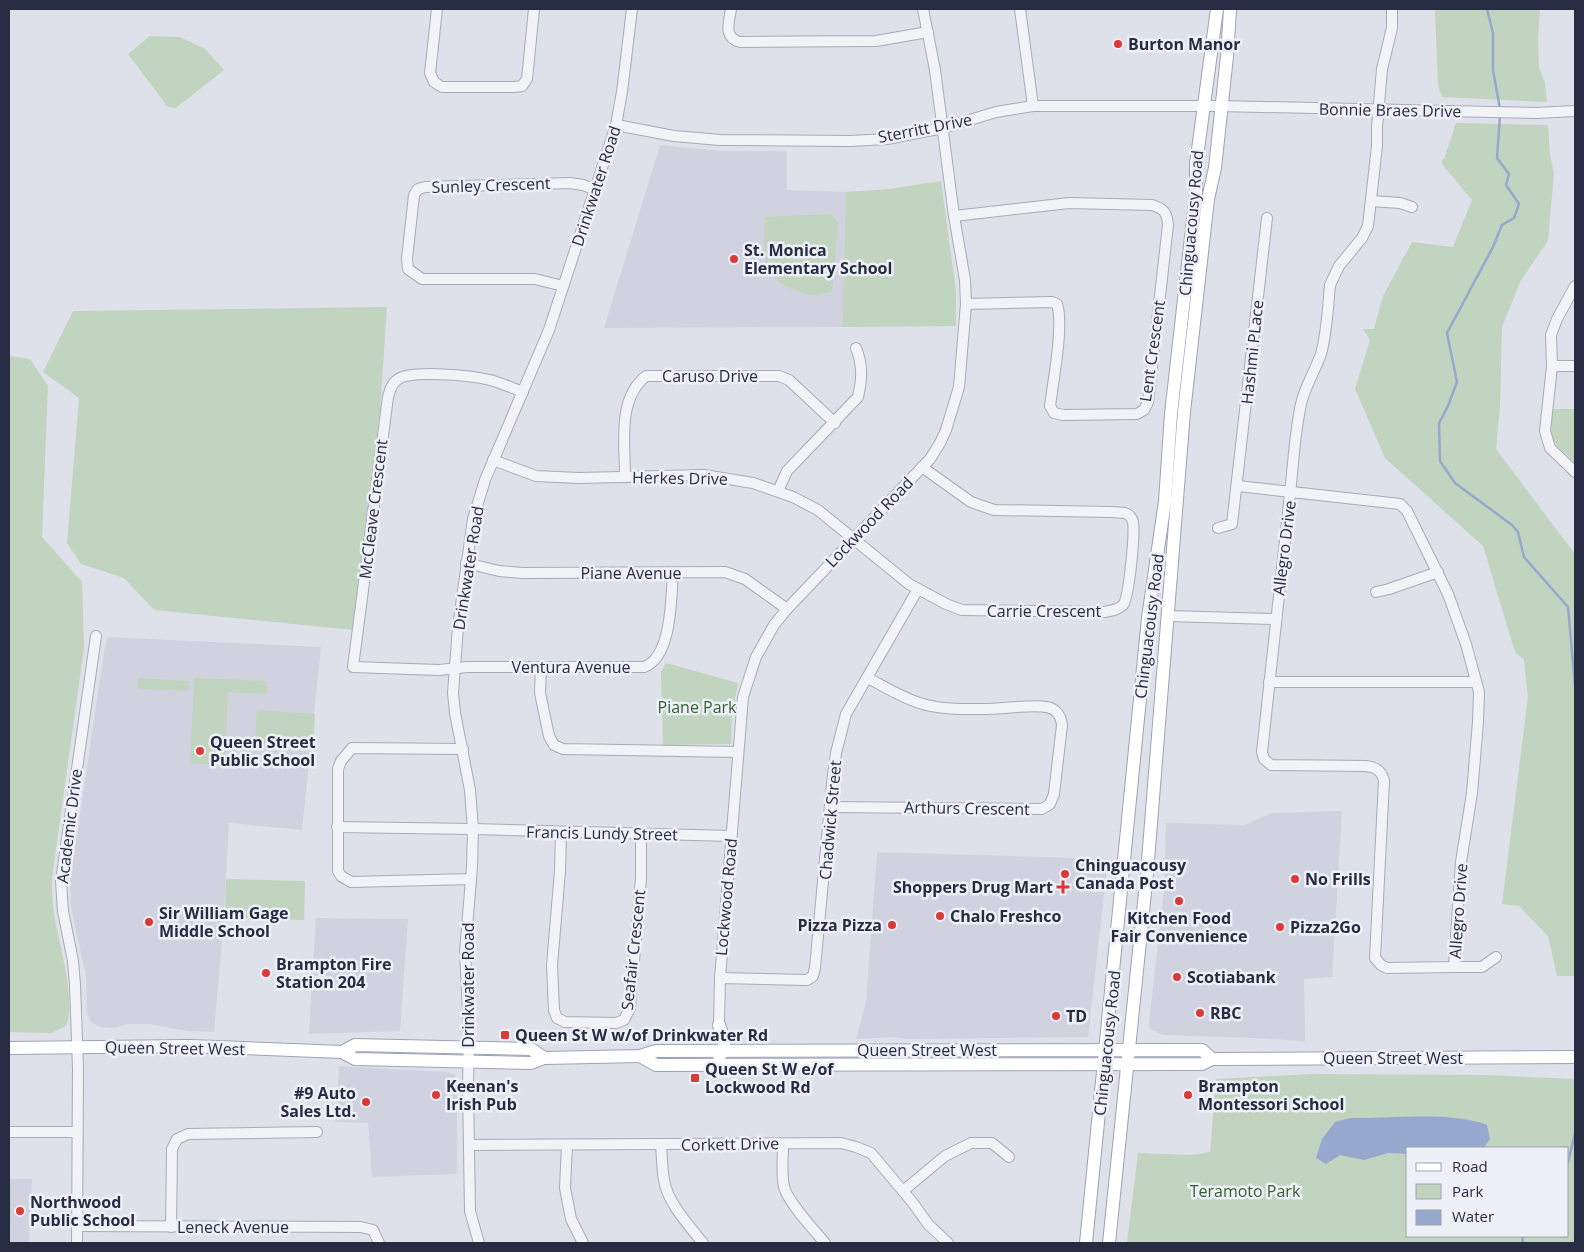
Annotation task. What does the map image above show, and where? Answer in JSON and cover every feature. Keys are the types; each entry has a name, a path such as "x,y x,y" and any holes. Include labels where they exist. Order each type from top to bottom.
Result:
{"main road":[{"name":"Chinguacousy Road","path":"1086,1243 1148,618 1165,501 1171,414 1196,193 1196,164 1217,9"},
{"name":"Chinguacousy Road","path":"1109,1243 1147,873 1184,412 1208,199 1215,168 1230,9"},
{"path":"676,1051 681,1049 704,1049 710,1044 719,1025"},
{"path":"656,1065 660,1059 715,1060 724,1051 724,1040 719,1025"},
{"name":"Queen Street West","path":"342,1052 355,1045 468,1047 531,1049 544,1058"},
{"name":"Queen Street West","path":"9,1048 190,1046 342,1052 354,1059 531,1063 544,1058 640,1056 656,1051 1202,1050 1212,1059"},
{"path":"880,1050 880,1065"},
{"name":"Queen Street West","path":"640,1056 656,1065 1202,1064 1212,1059 1575,1057"}],"street":[{"path":"437,9 430,73 434,82 442,87 522,86 527,79 534,9"},
{"name":"Drinkwater Road","path":"479,1243 470,1211 465,952 473,829 470,790 454,702 453,681 458,627 473,519 485,480 549,330 616,125 632,9"},
{"path":"731,9 728,33 730,38 737,42 876,41 928,32"},
{"name":"Lockwood Road","path":"719,1025 720,978 742,697 756,657 774,625 786,609 879,514 922,467 940,443 954,406 958,387 966,304 966,280 954,216 943,128 923,9"},
{"path":"1020,9 1033,106"},
{"name":"Allegro Drive","path":"1290,492 1400,504 1407,511 1438,572 1463,637 1476,682 1480,704 1472,793 1460,871 1454,967 1386,968 1377,962 1375,946 1383,775 1378,770 1366,766 1276,766 1266,763 1262,752 1290,492 1301,406 1321,354 1330,285 1339,266 1368,226 1382,69 1392,28 1392,9"},
{"name":"Sterritt Drive","path":"616,125 701,139 773,142 887,139 943,128 996,112 1033,106 1204,106"},
{"name":"Bonnie Braes Drive","path":"1204,106 1536,113 1575,111"},
{"name":"Sunley Crescent","path":"563,286 535,279 422,279 414,275 408,269 408,259 414,196 418,189 425,187 570,183 594,189"},
{"path":"1371,201 1400,203 1412,207"},
{"name":"Lent Crescent","path":"954,216 1069,203 1152,205 1163,208 1167,214 1168,225 1148,402 1144,410 1137,414 1063,415 1054,414 1051,410 1060,326 1057,304 1052,302 966,304"},
{"name":"Hashmi PLace","path":"1218,528 1232,524 1267,218"},
{"path":"1575,286 1554,327 1552,335 1552,366 1545,431 1550,448 1575,472"},
{"path":"778,492 787,471 858,398 862,362 856,348"},
{"path":"1552,366 1575,366"},
{"name":"McCleave Crescent","path":"455,668 440,670 353,667 388,397 391,386 397,379 438,374 491,380 523,392"},
{"name":"Caruso Drive","path":"625,477 625,413 631,392 637,383 646,376 779,376 789,380 835,423"},
{"name":"Herkes Drive","path":"494,460 536,476 625,477 704,475 753,483 818,510 854,538"},
{"name":"Carrie Crescent","path":"854,538 880,561 918,589 962,610 1104,612 1115,610 1122,606 1126,600 1131,565 1133,524 1130,515 1125,513 994,510 972,502 922,467"},
{"path":"1237,486 1290,492"},
{"name":"Piane Avenue","path":"466,564 499,571 523,573 725,572 745,578 786,609"},
{"path":"1376,592 1438,572"},
{"name":"Ventura Avenue","path":"455,668 649,666 657,658 664,642 670,614 673,573"},
{"name":"Chadwick Street","path":"720,978 807,980 813,976 819,933 836,753 846,714 918,589"},
{"path":"1168,616 1276,619"},
{"name":"Academic Drive","path":"77,1243 74,970 63,911 61,881 96,636"},
{"path":"541,667 540,693 549,736 558,748 587,751 738,752"},
{"name":"Arthurs Crescent","path":"830,807 1042,809 1050,804 1054,794 1062,725 1061,717 1057,712 1047,707 943,708 923,704 868,678"},
{"path":"1269,682 1476,682"},
{"path":"463,749 352,748 341,761 338,769 338,871 341,876 351,882 471,880"},
{"name":"Francis Lundy Street","path":"337,827 731,836"},
{"name":"Seafair Crescent","path":"560,832 560,871 552,965 554,1010 557,1018 574,1022 616,1023 624,1020 630,1008 641,878 641,834"},
{"path":"1454,967 1482,967 1496,957"},
{"path":"9,1132 77,1132"},
{"path":"171,1226 172,1149 178,1139 188,1134 317,1132"},
{"name":"Corkett Drive","path":"470,1145 567,1146 841,1143 871,1153 928,1224 948,1243"},
{"path":"903,1191 945,1156 971,1143 992,1143 1008,1157"},
{"path":"783,1144 784,1189 790,1200 825,1243"},
{"path":"661,1145 664,1182 672,1201 682,1218 704,1243"},
{"path":"567,1146 565,1188 571,1218 583,1243"},
{"name":"Leneck Avenue","path":"78,1226 361,1227 373,1230 379,1243"}],"shaded area":[{"name":"St. Monica Elementary School","path":"660,145 720,151 787,151 787,190 846,192 842,327 604,328"},
{"path":"108,637 321,647 302,830 229,823 223,929 214,1032 187,1031 149,1024 128,1024 114,1028 100,1027 91,1022 87,1014 86,976 71,907 70,881 105,646"},
{"path":"1342,811 1332,977 1304,979 1305,1041 1163,1035 1150,1029 1149,1023 1164,890 1166,823 1244,825 1272,813"},
{"path":"877,852 1108,859 1088,1037 907,1039 894,1037 856,1039 866,1003"},
{"path":"316,918 408,919 400,1031 309,1034"},
{"path":"338,1066 447,1072 455,1075 457,1080 457,1174 372,1177 368,1123 335,1122"},
{"name":"Northwood Public School","path":"9,1179 32,1179 29,1243 9,1243"}],"green space":[{"path":"1435,9 1540,9 1539,67 1545,83 1547,102 1442,97 1438,85"},
{"path":"150,36 180,37 205,49 224,70 176,108 168,107 128,54"},
{"path":"1456,123 1548,125 1550,155 1554,173 1548,241 1521,280 1502,327 1500,407 1496,449 1575,554 1575,976 1557,976 1548,936 1519,906 1502,904 1528,697 1524,660 1515,652 1483,546 1385,458 1355,389 1370,340 1363,329 1374,329 1383,296 1412,242 1453,247 1472,200 1442,164 1442,159 1444,159"},
{"path":"941,181 956,291 956,326 842,327 846,192 889,189"},
{"path":"831,214 838,223 832,292 815,295 806,294 780,283 771,273 766,261 764,242 765,217"},
{"path":"387,307 380,411 353,630 154,610 124,578 81,564 67,543 79,398 43,372 73,311"},
{"path":"9,356 30,359 48,386 42,537 82,582 84,648 52,878 52,900 66,971 69,1015 66,1026 51,1033 9,1032"},
{"path":"1553,409 1575,409 1575,463 1554,441 1551,430"},
{"name":"Piane Park","path":"666,663 738,683 732,715 731,744 663,745 661,672"},
{"path":"138,678 189,681 188,691 138,689"},
{"path":"194,678 267,681 266,694 228,692 225,766 190,763"},
{"path":"257,710 315,714 313,748 255,744"},
{"path":"226,879 305,881 304,920 225,918"},
{"name":"Teramoto Park","path":"1312,1074 1485,1075 1575,1079 1575,1243 1127,1243 1138,1153 1191,1155 1210,1152 1216,1079"},
{"path":"9,1184 11,1184 11,1225 9,1225"}],"water":[{"path":"1350,1118 1455,1118 1487,1125 1490,1139 1485,1147 1406,1147 1406,1154 1388,1153 1364,1160 1340,1155 1326,1164 1316,1158 1322,1139 1335,1122"}],"waterway":[{"path":"1487,9 1493,33 1493,70 1500,109"},
{"path":"1500,115 1497,158 1509,174 1506,185 1519,204 1514,218 1502,225 1493,247 1447,333 1457,382 1439,423 1440,461 1455,483 1512,525 1518,532 1524,557 1568,607 1575,685"},
{"path":"1569,1158 1575,1133"},
{"path":"1522,1237 1523,1243"}],"place":[{"name":"Burton Manor","path":"1118,44"},
{"name":"St. Monica Elementary School","path":"734,259"},
{"name":"Queen Street Public School","path":"200,751"},
{"name":"Chinguacousy Canada Post","path":"1065,874"},
{"name":"No Frills","path":"1295,879"},
{"name":"Shoppers Drug Mart","path":"1063,887"},
{"name":"Kitchen Food Fair Convenience","path":"1179,901"},
{"name":"Chalo Freshco","path":"940,916"},
{"name":"Sir William Gage Middle School","path":"149,922"},
{"name":"Pizza Pizza","path":"892,925"},
{"name":"Pizza2Go","path":"1280,927"},
{"name":"Brampton Fire Station 204","path":"266,973"},
{"name":"Scotiabank","path":"1177,977"},
{"name":"RBC","path":"1200,1013"},
{"name":"TD","path":"1056,1016"},
{"name":"Queen St W w/of Drinkwater Rd","path":"505,1035"},
{"name":"Queen St W e/of Lockwood Rd","path":"695,1078"},
{"name":"Keenan's Irish Pub","path":"436,1095"},
{"name":"Brampton Montessori School","path":"1188,1095"},
{"name":"#9 Auto Sales Ltd.","path":"366,1102"},
{"name":"Northwood Public School","path":"20,1211"}]}
